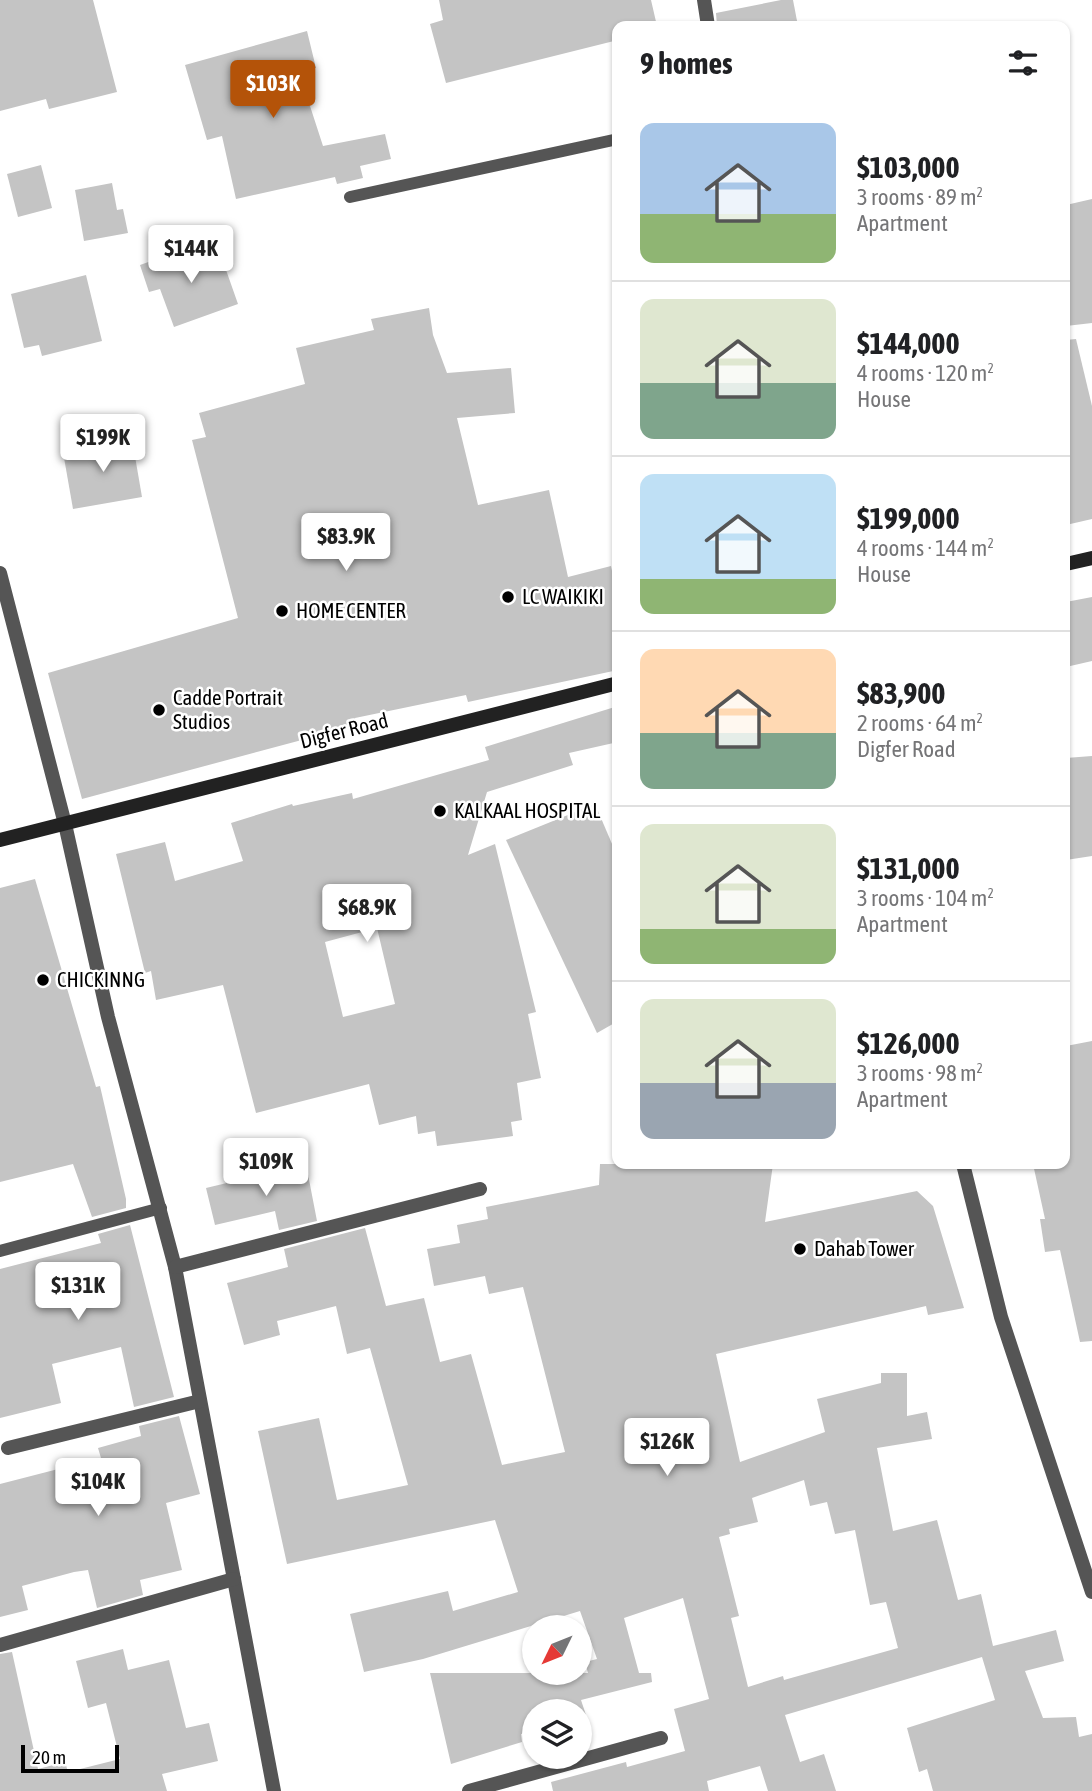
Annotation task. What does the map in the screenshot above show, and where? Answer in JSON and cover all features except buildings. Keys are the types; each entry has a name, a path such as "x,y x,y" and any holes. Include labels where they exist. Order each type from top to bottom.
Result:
{"street":[{"path":"704,0 707,21"},
{"path":"1070,563 1092,558"},
{"path":"0,573 65,824 108,1017 175,1267 274,1791"},
{"name":"Digfer Road","path":"0,840 612,684"},
{"path":"964,1169 1001,1317 1092,1592"},
{"path":"175,1267 480,1189"},
{"path":"8,1448 200,1401"},
{"path":"0,1645 234,1580"},
{"path":"469,1791 661,1738"}],"lane":[{"path":"350,197 612,140"},
{"path":"0,1251 161,1208"}],"place":[{"name":"LC WAIKIKI","path":"508,597"},
{"name":"HOME CENTER","path":"282,611"},
{"name":"Cadde Portrait Studios","path":"159,710"},
{"name":"KALKAAL HOSPITAL","path":"440,811"},
{"name":"CHICKINNG","path":"43,980"},
{"name":"Dahab Tower","path":"800,1249"}]}
